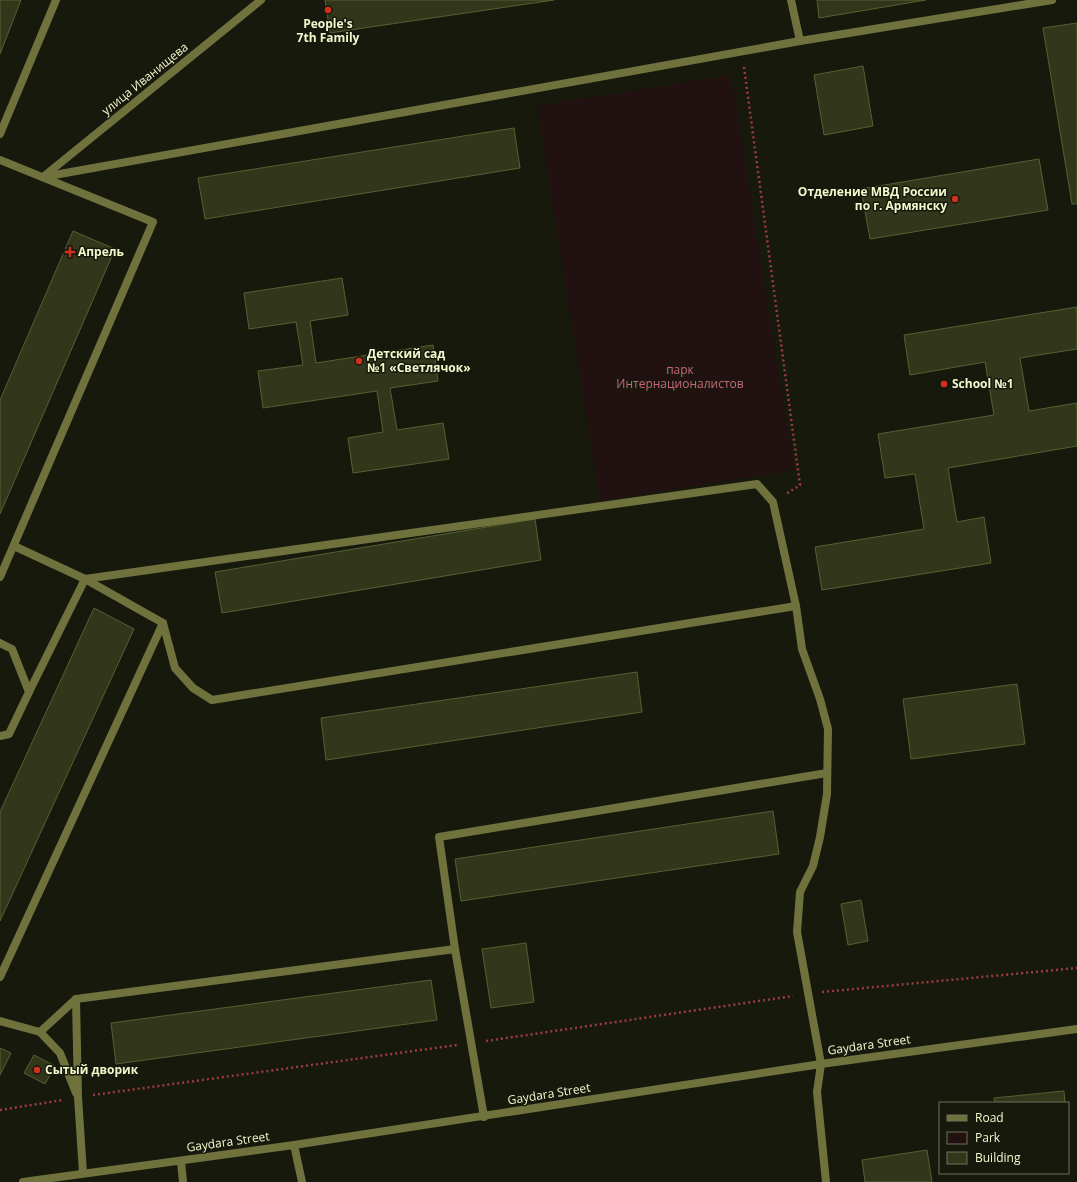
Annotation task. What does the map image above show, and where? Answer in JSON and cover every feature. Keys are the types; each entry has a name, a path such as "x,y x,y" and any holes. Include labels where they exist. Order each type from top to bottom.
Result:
{"street":[{"path":"0,134 56,0"},
{"name":"улица Иванищева","path":"43,177 261,0"},
{"path":"791,0 800,41"},
{"path":"43,177 742,51 1027,2 1052,0"},
{"path":"0,160 153,222 0,577"},
{"path":"85,580 756,484 774,502 796,606 802,649 820,699 828,729 826,794 820,837 813,866 800,892 797,932 821,1064 817,1092 826,1182"},
{"path":"14,546 85,580 163,623 174,668 194,688 212,700 796,606"},
{"path":"0,736 9,734 85,580"},
{"path":"0,977 163,623"},
{"path":"0,643 12,648 29,692"},
{"path":"484,1117 454,949 440,837 827,773"},
{"path":"40,1032 76,999 454,949"},
{"path":"76,999 78,1097 83,1173"},
{"path":"0,1020 40,1032 60,1053 78,1097"},
{"name":"Gaydara Street","path":"24,1182 294,1145 821,1064 1077,1029"},
{"path":"294,1145 302,1182"},
{"path":"181,1161 183,1182"}],"path":[{"path":"742,51 800,485 774,502"},
{"path":"0,1110 78,1097 471,1043 808,994 1077,968"}],"green space":[{"name":"парк Интернационалистов","path":"731,75 794,470 600,501 537,106"}],"building":[{"path":"0,0 21,0 0,54"},
{"path":"325,0 554,0 330,33"},
{"path":"817,0 926,0 819,18"},
{"path":"1077,23 1077,204 1072,204 1043,28"},
{"path":"863,66 873,126 824,135 814,75"},
{"path":"514,128 520,168 205,219 198,178"},
{"name":"Отделение МВД России по г. Армянску","path":"1039,159 1048,210 870,239 861,189"},
{"path":"73,231 115,249 0,514 0,400"},
{"path":"342,278 348,315 310,321 316,363 433,345 438,381 390,388 397,430 443,423 449,459 353,473 348,438 383,432 377,391 263,408 258,371 303,365 296,322 249,329 244,293"},
{"path":"1077,307 1077,349 1020,358 1029,411 1077,403 1077,446 948,468 957,522 984,517 991,563 822,590 815,547 924,529 915,474 885,478 878,434 994,415 985,362 910,375 904,335"},
{"path":"535,519 541,560 222,613 215,572"},
{"path":"94,608 134,629 0,921 0,812"},
{"path":"637,672 642,712 326,760 321,718"},
{"path":"1017,684 1025,744 911,759 903,699"},
{"path":"773,811 779,854 461,901 455,859"},
{"path":"861,900 868,941 848,945 841,904"},
{"path":"526,943 534,1002 491,1008 482,949"},
{"path":"431,980 437,1020 116,1064 111,1023"},
{"path":"0,1048 11,1053 0,1075"},
{"path":"34,1055 55,1066 45,1084 24,1073"},
{"path":"1064,1091 1065,1102 995,1102 994,1098"},
{"path":"927,1150 932,1182 865,1182 862,1160"}],"place":[{"name":"People's 7th Family","path":"328,10"},
{"name":"Отделение МВД России по г. Армянску","path":"955,199"},
{"name":"Апрель","path":"70,252"},
{"name":"Детский сад №1 «Светлячок»","path":"359,361"},
{"name":"School №1","path":"944,384"},
{"name":"Сытый дворик","path":"37,1070"}]}
